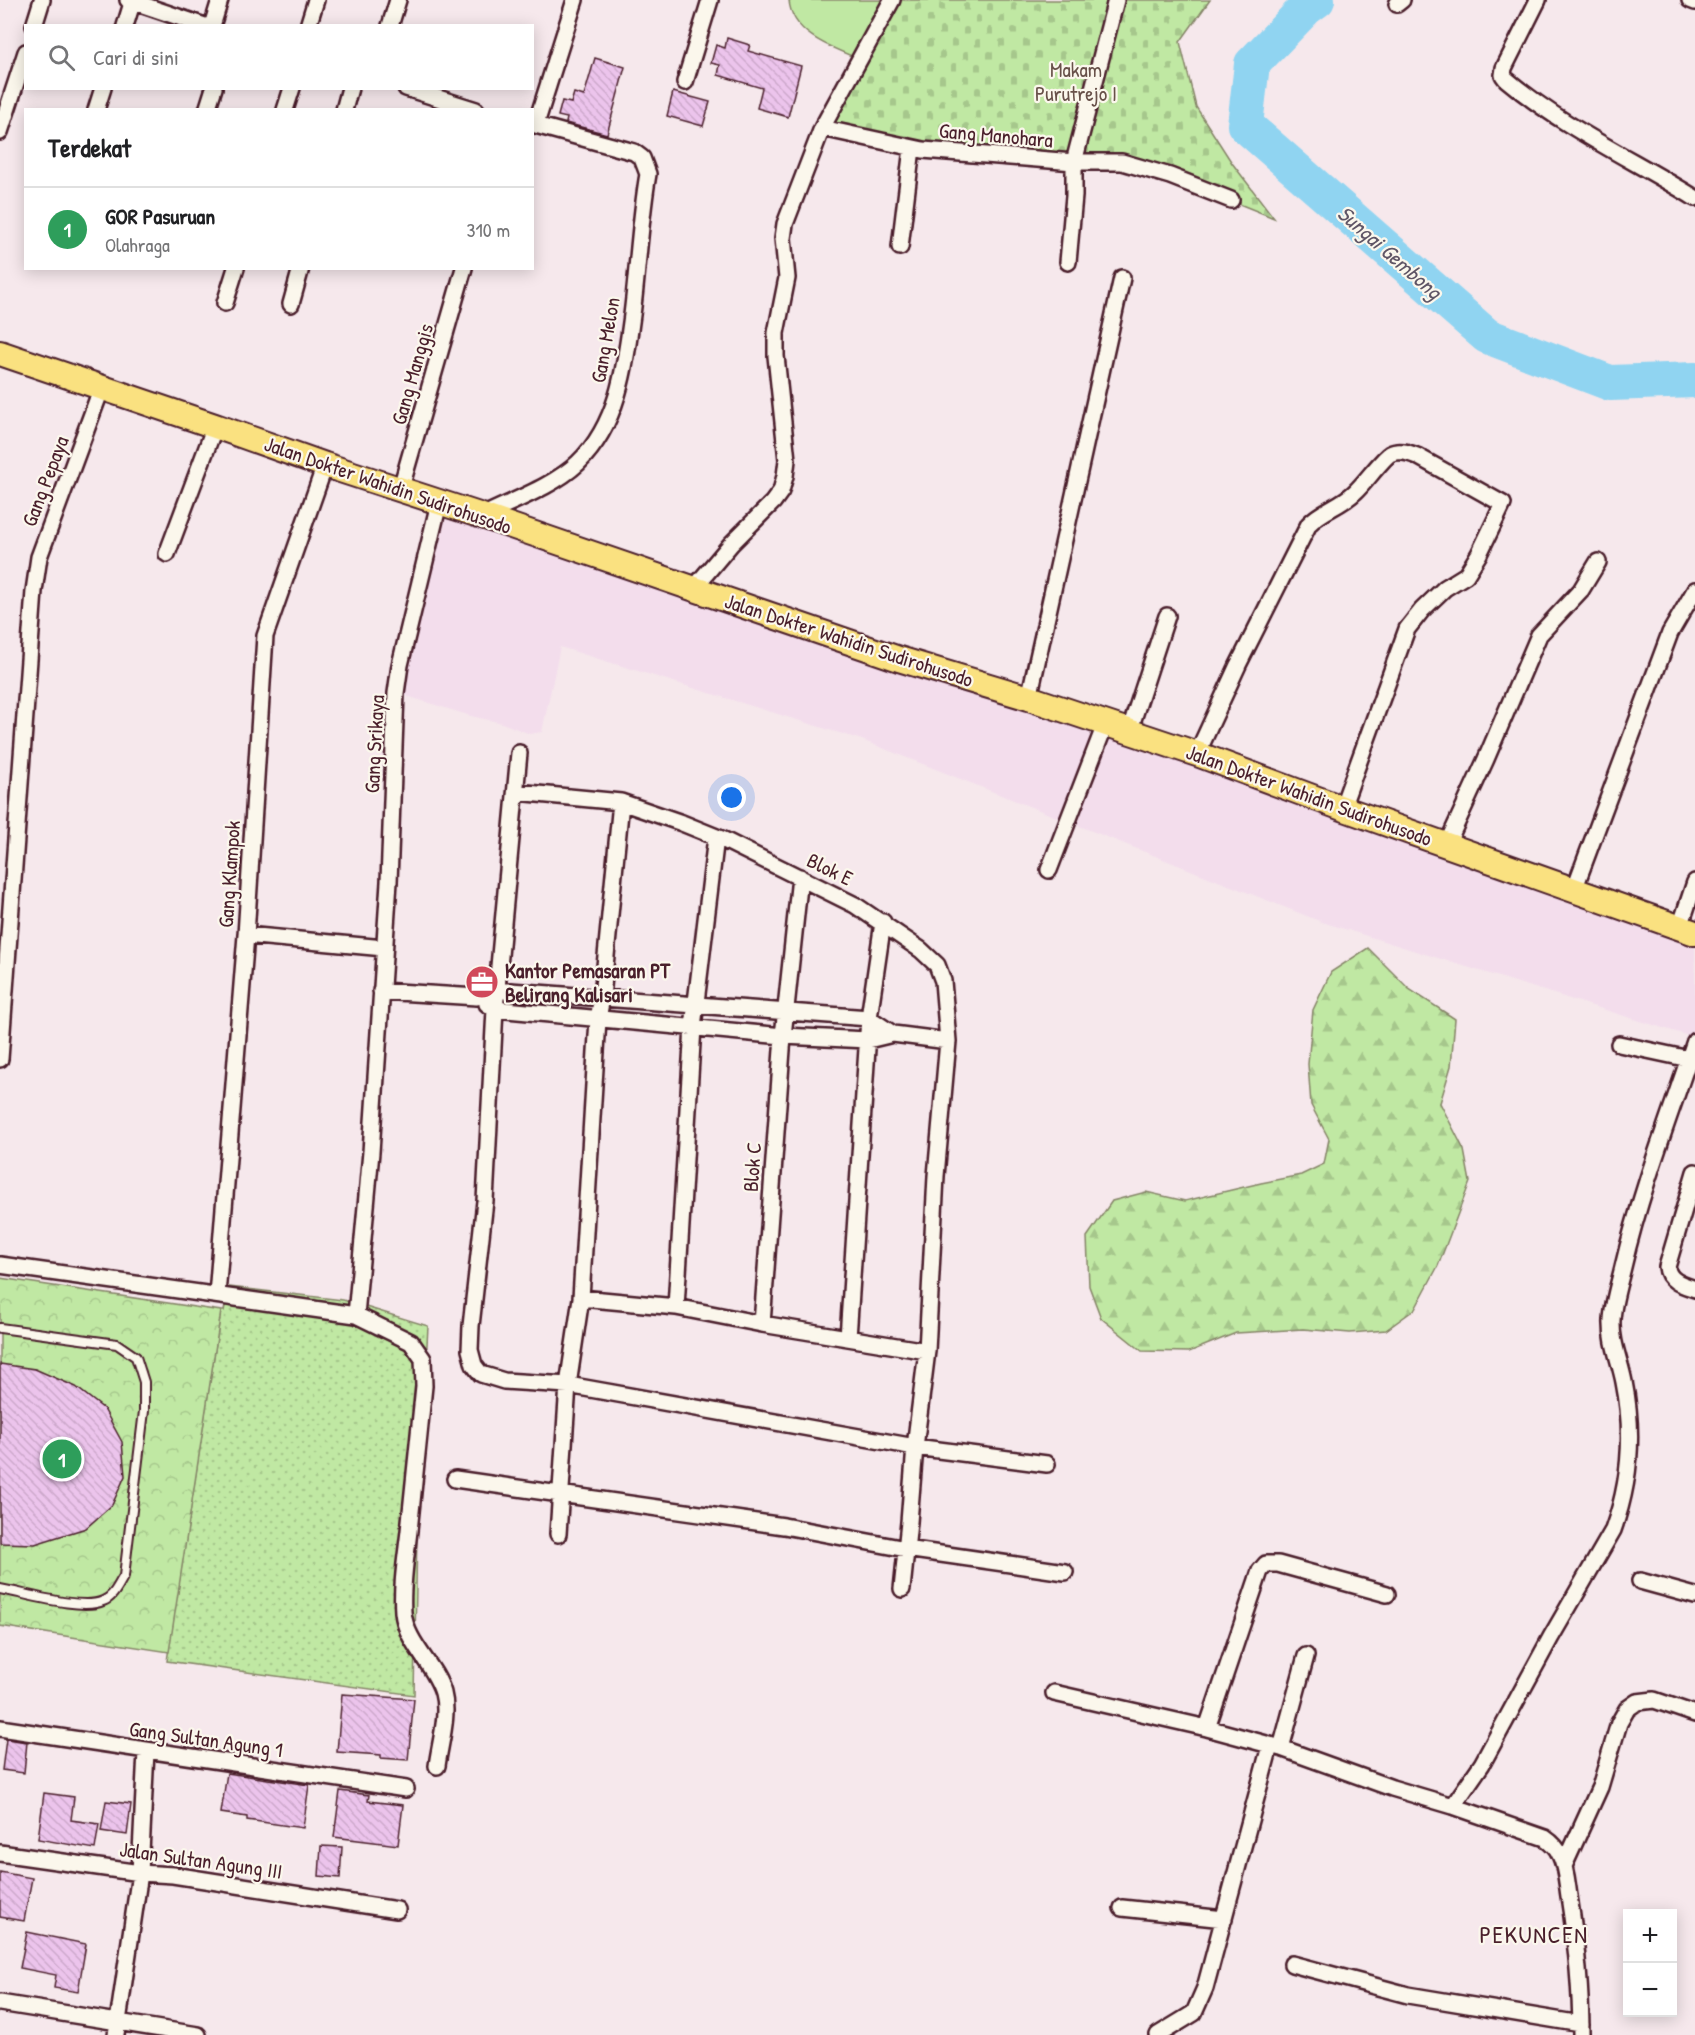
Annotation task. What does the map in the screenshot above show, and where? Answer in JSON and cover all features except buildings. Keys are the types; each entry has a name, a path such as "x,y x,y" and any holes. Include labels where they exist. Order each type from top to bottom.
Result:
{"main road":[{"name":"Jalan Dokter Wahidin Sudirohusodo","path":"0,353 899,659 1029,698 1197,754 1342,808 1688,930"}],"street":[{"path":"35,24 42,0"},
{"path":"213,24 220,0"},
{"path":"309,24 316,0"},
{"path":"391,24 398,0"},
{"path":"534,124 575,0"},
{"path":"685,82 710,0"},
{"path":"694,588 731,544 781,492 787,460 776,356 776,333 787,278 784,247 785,224 822,128 892,0"},
{"name":"Gang Manohara","path":"822,128 912,148 1074,162 1116,0"},
{"path":"1538,0 1504,68 1503,75 1506,79 1565,124 1695,198"},
{"path":"1690,0 1695,2"},
{"path":"125,24 131,1 199,24"},
{"path":"0,132 24,58"},
{"path":"97,108 102,90"},
{"path":"208,108 213,90"},
{"path":"286,108 291,90"},
{"path":"345,108 349,90"},
{"path":"412,90 470,108"},
{"name":"Gang Melon","path":"482,516 554,480 577,464 597,441 614,408 625,370 648,174 642,158 634,152 534,124"},
{"path":"900,247 912,148"},
{"path":"1068,262 1074,196 1074,162 1122,162 1170,176 1231,200"},
{"path":"225,303 235,270"},
{"path":"291,304 300,270"},
{"name":"Gang Manggis","path":"400,491 463,270"},
{"path":"1029,698 1122,278"},
{"name":"Gang Pepaya","path":"0,1059 33,603 39,557 102,387"},
{"path":"167,554 215,426"},
{"path":"1197,754 1238,664 1309,524 1324,511 1342,503 1353,494 1390,454 1404,451 1503,504 1479,554 1466,574 1445,588 1422,610 1407,629 1342,808"},
{"name":"Gang Klampok","path":"218,1286 246,935 265,636 325,465"},
{"name":"Gang Srikaya","path":"357,1311 371,1152 398,681 439,503"},
{"path":"1447,844 1539,635 1581,590 1598,562"},
{"path":"1574,890 1670,633 1695,590"},
{"path":"1129,732 1167,616"},
{"path":"1049,870 1105,725"},
{"path":"519,753 495,1009 485,1201 471,1326 470,1350 474,1365 481,1374 504,1381 568,1385 915,1447 1047,1464"},
{"name":"Blok E","path":"517,792 621,802 716,837 855,905 883,922 937,965 943,981 948,1041 936,1176 927,1351 915,1447 902,1589"},
{"path":"558,1534 568,1385 581,1298 598,1019 621,802"},
{"path":"676,1307 693,1027 716,837"},
{"name":"Blok C","path":"762,1324 783,1036 800,878"},
{"path":"1688,930 1695,882"},
{"path":"848,1338 869,1018 883,922"},
{"path":"246,935 384,948"},
{"path":"381,991 477,997 497,990 869,1018 893,1034"},
{"path":"477,997 495,1009 598,1019 783,1036 868,1040 893,1034 948,1041"},
{"path":"1453,1806 1482,1764 1551,1637 1613,1530 1619,1514 1626,1488 1628,1468 1628,1404 1613,1337 1613,1310 1630,1234 1695,1041"},
{"path":"1619,1044 1689,1059"},
{"path":"1695,1172 1667,1267 1667,1273 1671,1278 1695,1289"},
{"path":"0,1265 218,1286 357,1311 411,1341 423,1359 424,1386 404,1577 403,1612 405,1625 411,1638 444,1694 445,1711 437,1766"},
{"path":"581,1298 676,1307 762,1324 927,1351"},
{"path":"455,1479 784,1526 906,1549 1065,1572"},
{"path":"1207,1728 1260,1571 1266,1564 1278,1564 1387,1594"},
{"path":"1640,1581 1695,1596"},
{"path":"1158,2035 1194,2013 1205,1988 1275,1747 1306,1656"},
{"path":"1054,1693 1207,1728 1275,1747 1545,1838 1560,1854 1564,1866 1572,1915 1581,2030 1408,1995 1292,1964"},
{"path":"1564,1866 1600,1786 1619,1723 1627,1709 1636,1702 1654,1700 1695,1714"},
{"name":"Gang Sultan Agung 1","path":"0,1728 406,1789"},
{"path":"117,2028 140,1873 146,1751"},
{"name":"Jalan Sultan Agung III","path":"0,1853 140,1873 173,1875 397,1910"},
{"path":"1122,1908 1224,1919"},
{"path":"0,2003 117,2028 198,2035"}],"lane":[{"path":"0,1328 117,1344 136,1357 144,1382 144,1411 124,1576 113,1594 103,1601 84,1605 0,1588"}],"shaded area":[{"path":"436,507 1695,937 1695,1027 1692,1037 1322,922 862,740 560,647 542,732 530,734 502,723 397,693"}],"green space":[{"path":"789,0 892,0 859,59 837,50 805,31 791,12"},
{"name":"Makam Purutrejo I","path":"891,0 1210,0 1180,42 1196,107 1232,163 1274,218 1207,191 1122,162 1044,161 822,128"},
{"path":"1368,948 1409,989 1455,1019 1451,1066 1440,1103 1464,1150 1470,1182 1438,1266 1415,1309 1386,1330 1350,1333 1303,1329 1236,1333 1189,1352 1142,1351 1101,1318 1089,1286 1087,1237 1112,1201 1146,1192 1185,1201 1301,1175 1324,1164 1329,1139 1311,1105 1308,1064 1313,1010 1331,972"},
{"path":"0,1278 221,1311 169,1652 0,1626"},
{"path":"229,1287 343,1300 428,1326 417,1532 414,1695 167,1661 221,1311 224,1311"}],"waterway":[{"name":"Sungai Gembong","path":"1317,0 1306,8 1252,64 1245,125 1487,336 1610,383 1695,380"}],"place":[{"name":"Kantor Pemasaran PT Belirang Kalisari","path":"482,982"},
{"name":"GOR Pasuruan","path":"62,1459"}],"district":[{"name":"PEKUNCEN","path":"1534,1934"}]}
